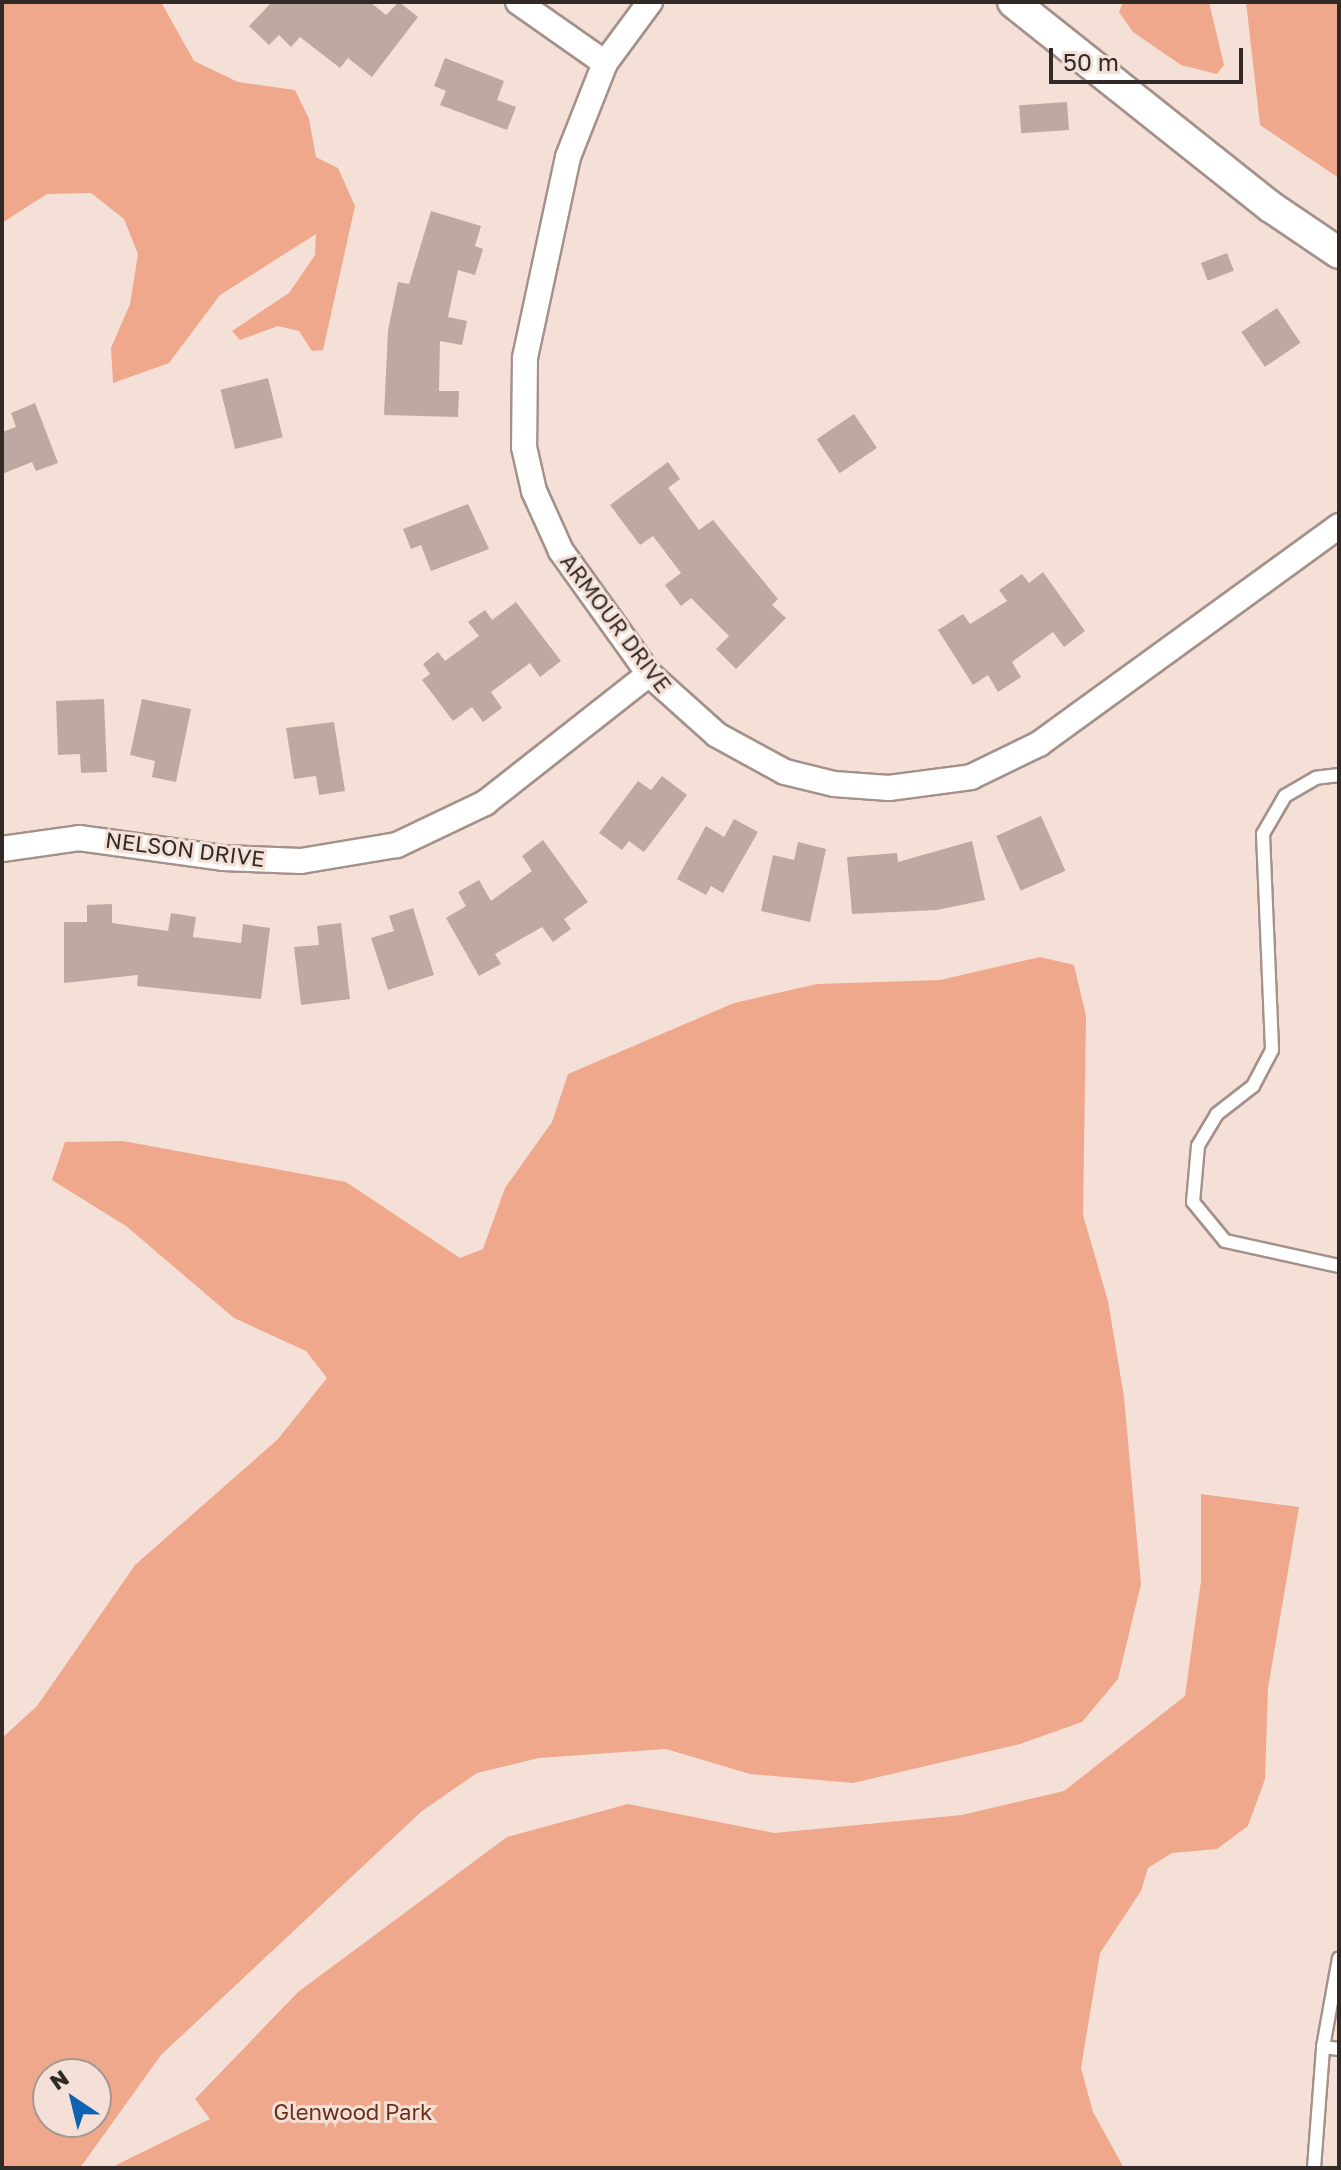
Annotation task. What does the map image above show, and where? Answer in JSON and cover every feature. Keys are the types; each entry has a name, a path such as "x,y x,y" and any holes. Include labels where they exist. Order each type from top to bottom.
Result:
{"street":[{"path":"518,2 605,63"},
{"name":"ARMOUR DRIVE","path":"650,2 605,63 568,157 534,312 521,410 527,468 542,513 561,551 649,674 717,735 785,772 863,788 958,779 1039,744 1339,526"},
{"path":"1013,2 1271,207 1339,253"},
{"name":"NELSON DRIVE","path":"2,849 79,838 223,858 301,861 397,845 485,803 649,674"}],"lane":[{"path":"1339,775 1316,778 1285,796 1263,834 1272,1050 1253,1086 1217,1114 1198,1146 1193,1202 1225,1241 1339,1266"},
{"path":"1314,2168 1323,2047 1339,1958"},
{"path":"1323,2047 1339,2049"}],"green space":[{"path":"2,2 161,2 194,61 238,82 295,90 309,119 316,157 338,168 355,206 323,350 312,351 299,331 278,326 240,340 232,331 289,293 315,255 316,234 220,295 169,363 113,383 111,348 130,304 138,254 124,219 91,193 47,194 2,223"},
{"path":"1123,2 1209,2 1224,65 1217,74 1181,65 1133,32 1119,12"},
{"path":"1246,2 1339,2 1339,178 1260,125"},
{"path":"1040,957 1074,965 1086,1016 1083,1215 1108,1301 1124,1397 1141,1584 1118,1679 1082,1722 1020,1744 853,1783 750,1774 666,1749 539,1758 477,1773 422,1811 161,2055 112,2123 112,2058 32,2058 32,2138 102,2138 80,2168 2,2168 2,1738 37,1706 135,1565 278,1439 327,1378 306,1351 234,1318 126,1226 52,1180 65,1142 123,1141 346,1182 460,1258 483,1249 505,1188 552,1122 568,1074 734,1003 817,984 940,980"},
{"name":"Glenwood Park","path":"1201,1494 1299,1507 1268,1688 1265,1779 1248,1826 1217,1849 1172,1853 1148,1868 1141,1891 1100,1953 1081,2068 1093,2112 1124,2168 110,2168 210,2119 195,2099 298,1992 507,1837 628,1804 774,1833 962,1815 1064,1791 1185,1696 1201,1581"}],"building":[{"path":"272,2 370,2 386,15 399,2 418,17 372,77 348,58 340,68 300,37 291,47 279,35 269,45 249,26"},
{"path":"445,58 504,81 497,100 516,107 507,130 440,105 446,91 434,86"},
{"path":"1067,102 1069,130 1021,133 1019,105"},
{"path":"431,211 481,226 475,246 483,249 475,275 458,270 448,317 467,321 462,345 440,341 439,391 459,391 458,417 384,415 388,330 398,282 409,284"},
{"path":"1227,253 1234,271 1208,281 1201,263"},
{"path":"1277,308 1300,343 1265,367 1241,332"},
{"path":"268,378 283,437 235,449 220,390"},
{"path":"35,403 58,463 36,471 32,462 2,474 2,432 16,427 11,413"},
{"path":"854,414 877,448 840,473 817,439"},
{"path":"668,462 680,479 668,488 699,530 713,520 778,599 772,605 786,618 736,669 716,649 729,636 691,598 681,606 665,585 681,573 653,536 640,545 610,505"},
{"path":"468,504 489,549 431,571 421,545 411,549 403,529"},
{"path":"1043,572 1085,631 1064,647 1053,632 1012,662 1021,677 998,692 988,675 973,685 938,630 963,614 970,624 1007,601 999,590 1022,574 1029,583"},
{"path":"516,602 561,661 540,677 530,663 491,692 502,708 483,722 472,707 453,721 422,680 430,674 423,664 438,652 445,661 479,636 468,622 485,610 492,620"},
{"path":"104,699 107,772 81,773 80,754 58,755 56,701"},
{"path":"142,699 191,709 176,782 152,777 155,761 130,755"},
{"path":"334,722 345,791 319,795 316,776 294,779 286,728"},
{"path":"662,776 687,795 644,852 629,841 622,850 599,833 638,781 651,790"},
{"path":"1041,816 1065,871 1021,891 996,836"},
{"path":"734,819 758,832 723,893 711,886 706,895 677,879 706,826 724,837"},
{"path":"543,840 588,902 564,919 571,929 553,942 542,927 495,954 501,964 479,976 446,918 466,906 458,892 479,880 491,901 532,871 522,856"},
{"path":"972,841 985,900 937,910 852,914 847,857 897,853 898,862"},
{"path":"798,842 826,849 810,922 761,911 773,855 794,860"},
{"path":"112,904 112,923 168,931 171,913 196,917 193,937 241,943 243,924 270,928 261,999 137,986 138,975 64,983 64,922 87,922 87,905"},
{"path":"413,908 434,975 388,990 371,938 394,931 389,916"},
{"path":"341,923 350,999 301,1005 294,947 319,945 317,926"}]}
